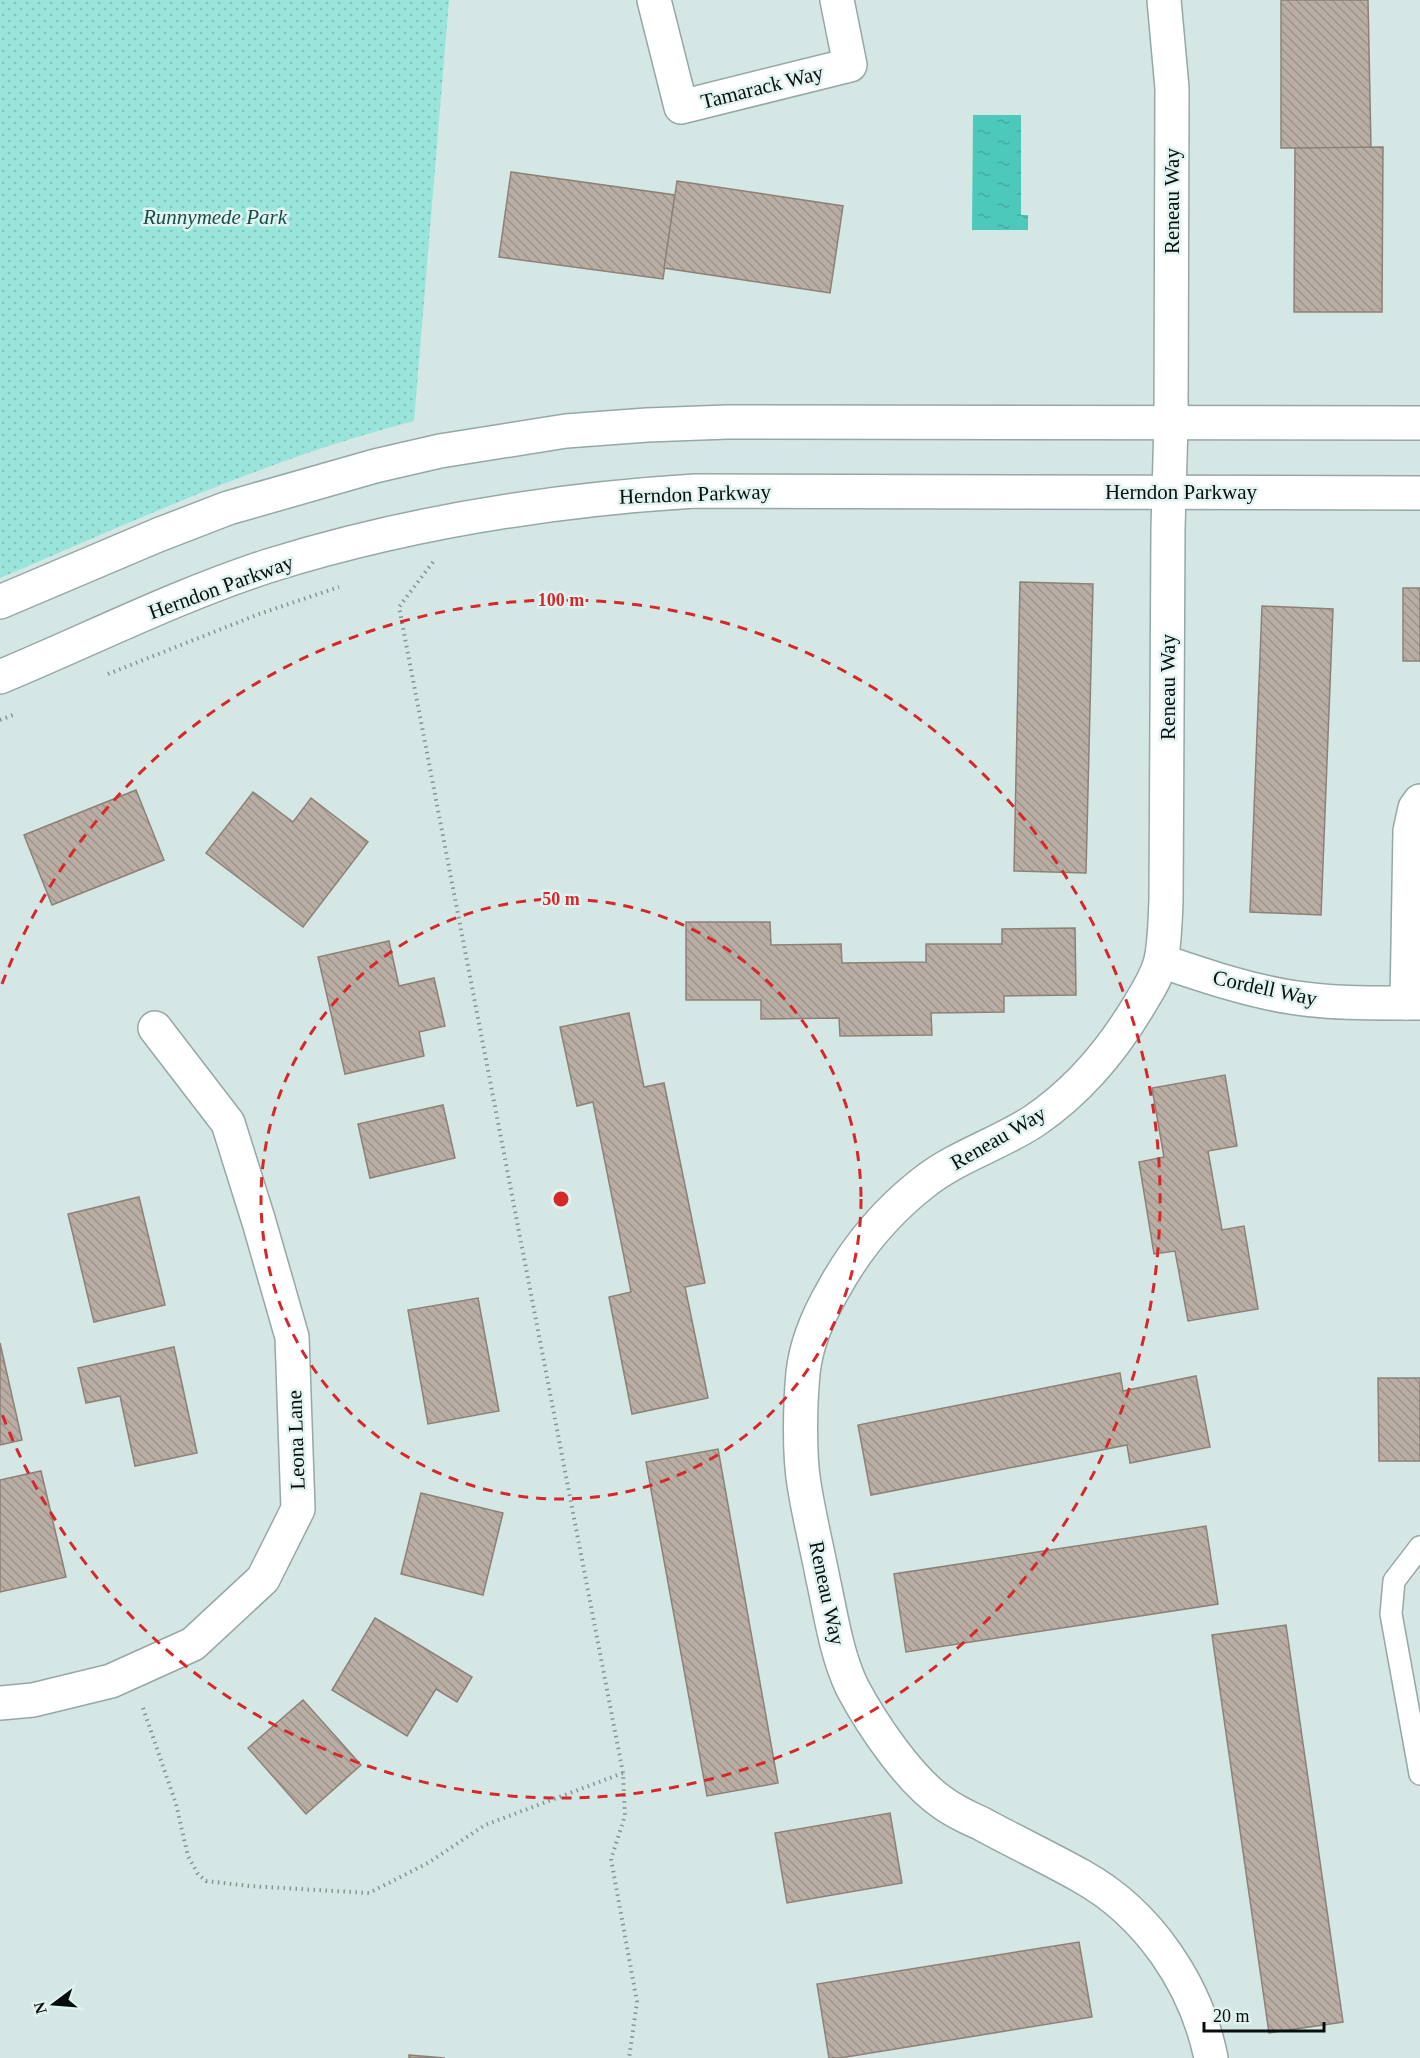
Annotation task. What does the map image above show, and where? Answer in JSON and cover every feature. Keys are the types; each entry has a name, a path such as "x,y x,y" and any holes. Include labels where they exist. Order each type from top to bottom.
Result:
{"street":[{"name":"Tamarack Way","path":"654,0 681,106 850,65 837,0"},
{"name":"Reneau Way","path":"1164,0 1172,88 1171,423 1166,901 1161,961 1143,999 1109,1051 1064,1098 1031,1123 955,1161 924,1182 869,1235 846,1266 808,1340 803,1374 801,1455 804,1484 837,1647 851,1685 871,1719 922,1786 944,1804 1084,1877 1111,1894 1136,1918 1162,1946 1183,1980 1197,2010 1211,2058"},
{"path":"0,602 228,508 375,465 440,451 566,431 727,422 1420,423"},
{"name":"Herndon Parkway","path":"0,677 195,594 266,567 337,546 426,525 547,504 695,491 1420,493"},
{"name":"Cordell Way","path":"1161,961 1251,989 1292,997 1335,1002 1414,1003 1410,831 1415,808 1420,801"},
{"name":"Leona Lane","path":"0,1703 33,1700 111,1680 194,1644 263,1579 298,1509 292,1337 259,1222 228,1124 154,1028"}],"lane":[{"path":"1420,1547 1394,1581 1392,1614 1420,1774"}],"path":[{"path":"426,525 433,563 399,607 623,1773 625,1816 611,1858 637,2002 629,2058"},
{"path":"423,565 444,561"},
{"path":"103,676 259,614 343,586"},
{"path":"0,720 21,711"},
{"path":"131,1672 176,1804 188,1856 198,1874 206,1881 369,1893 428,1863 484,1825 623,1773"}],"green space":[{"name":"Runnymede Park","path":"0,0 449,0 414,421 360,436 256,472 0,578"}],"water":[{"path":"973,115 1021,115 1021,215 1028,215 1028,230 972,230"}],"building":[{"path":"1281,0 1368,0 1371,148 1281,148"},
{"path":"1383,147 1382,312 1294,312 1295,148"},
{"path":"511,172 675,195 663,279 499,257"},
{"path":"677,181 843,206 830,293 664,268"},
{"path":"1020,582 1093,584 1086,873 1014,871"},
{"path":"1403,588 1420,588 1420,661 1403,661"},
{"path":"1262,606 1333,609 1321,915 1250,912"},
{"path":"136,790 164,860 52,905 24,835"},
{"path":"253,792 293,822 311,798 368,842 303,927 206,853"},
{"path":"686,922 770,922 771,945 841,944 842,963 926,962 926,944 1002,944 1002,929 1075,928 1076,995 1004,996 1004,1012 931,1013 932,1035 840,1036 839,1018 761,1019 761,1000 686,1000"},
{"path":"389,941 399,986 434,978 445,1026 419,1032 424,1056 345,1074 318,957"},
{"path":"629,1013 644,1087 664,1083 705,1283 685,1287 708,1398 632,1414 609,1297 631,1292 593,1102 577,1106 560,1027"},
{"path":"1225,1075 1237,1146 1208,1151 1222,1230 1244,1226 1258,1309 1188,1321 1175,1251 1154,1254 1139,1162 1164,1157 1152,1088"},
{"path":"443,1105 455,1158 370,1178 358,1124"},
{"path":"139,1197 165,1305 94,1322 68,1214"},
{"path":"478,1298 499,1411 428,1424 408,1310"},
{"path":"0,1343 22,1440 0,1445"},
{"path":"174,1347 197,1453 135,1466 120,1396 86,1403 78,1368"},
{"path":"1120,1373 1123,1391 1196,1376 1210,1447 1130,1463 1127,1445 871,1495 858,1425"},
{"path":"1378,1378 1420,1378 1420,1461 1379,1461"},
{"path":"718,1449 778,1783 707,1796 646,1462"},
{"path":"41,1471 66,1577 0,1592 0,1480"},
{"path":"421,1493 503,1513 483,1595 401,1574"},
{"path":"1206,1526 1218,1604 906,1652 894,1574"},
{"path":"375,1618 472,1677 457,1702 436,1689 407,1736 332,1690"},
{"path":"1286,1625 1343,2022 1269,2033 1212,1635"},
{"path":"303,1700 361,1765 306,1814 248,1748"},
{"path":"890,1813 902,1883 787,1903 775,1833"},
{"path":"1079,1942 1092,2017 829,2058 817,1984"},
{"path":"409,2055 445,2058 409,2058"}]}
